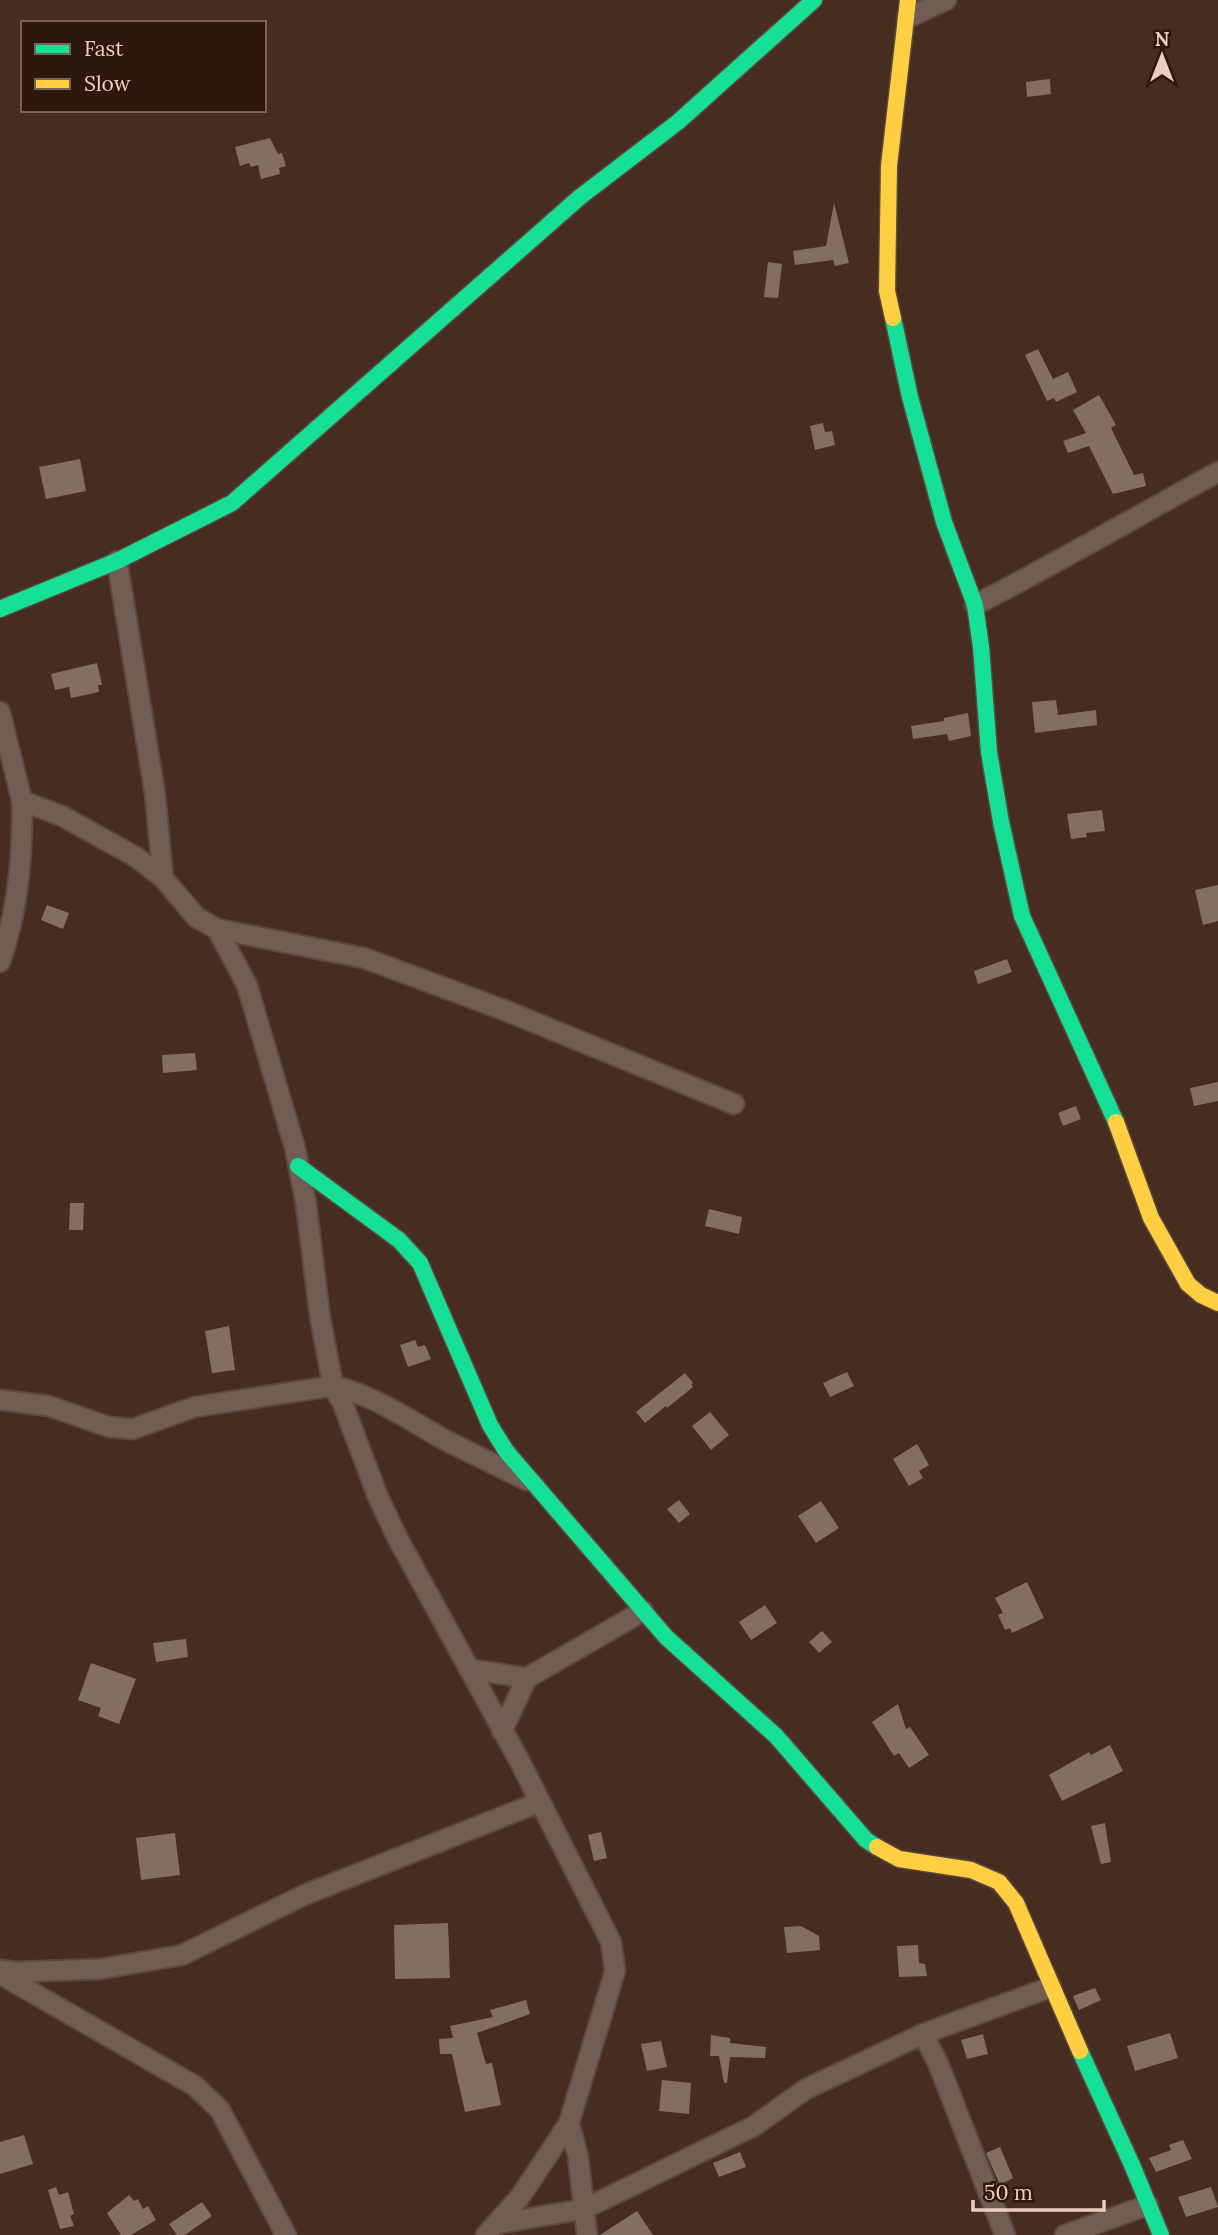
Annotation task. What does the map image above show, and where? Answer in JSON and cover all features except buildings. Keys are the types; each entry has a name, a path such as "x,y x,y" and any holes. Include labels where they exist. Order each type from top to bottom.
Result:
{"street":[{"path":"0,608 117,561 232,503 580,198 678,122 814,0"},
{"path":"947,0 908,9 889,166 887,292 910,397 944,522 975,605 989,752 1022,916 1113,1115 1150,1219 1188,1284 1201,1295 1218,1303"},
{"path":"975,605 1218,472"},
{"path":"117,561 155,794 163,878"},
{"path":"0,712 22,800 23,842 12,912 0,962"},
{"path":"22,800 62,816 125,851 163,878 196,917 217,929 364,958 504,1010 734,1104"},
{"path":"217,929 247,985 298,1166 333,1386 343,1404 378,1497 611,1942 615,1971 569,2123 520,2197 491,2229"},
{"path":"298,1166 399,1240 420,1263 490,1425 506,1451 666,1637 776,1736 866,1840 899,1859 971,1870 999,1882 1016,1903 1161,2235"},
{"path":"0,1400 50,1406 109,1427 132,1430 194,1407 333,1386 354,1391 380,1403 530,1482"},
{"path":"502,1731 527,1678 643,1611"},
{"path":"468,1669 527,1678"},
{"path":"0,1972 100,1969 182,1955 304,1895 540,1802"},
{"path":"0,1972 195,2086 220,2110 286,2235"},
{"path":"491,2229 584,2209 754,2126 806,2089 923,2034 1051,1987"},
{"path":"923,2034 938,2063 1005,2235"},
{"path":"569,2123 578,2156 587,2235"},
{"path":"1065,2235 1148,2205"}],"traffic: fast":[{"path":"0,609 117,561 232,503 580,197 678,122 814,0"},
{"path":"893,318 910,397 944,522 975,605 989,752 1022,916 1116,1122"},
{"path":"298,1166 399,1240 420,1263 490,1425 506,1451 666,1637 776,1736 866,1840 877,1847"},
{"path":"1080,2051 1161,2235"}],"traffic: slow":[{"path":"893,318 887,291 889,166 908,0"},
{"path":"1116,1122 1151,1218 1188,1284 1201,1295 1218,1303"},
{"path":"877,1847 899,1859 971,1870 999,1882 1016,1903 1080,2051"}]}
